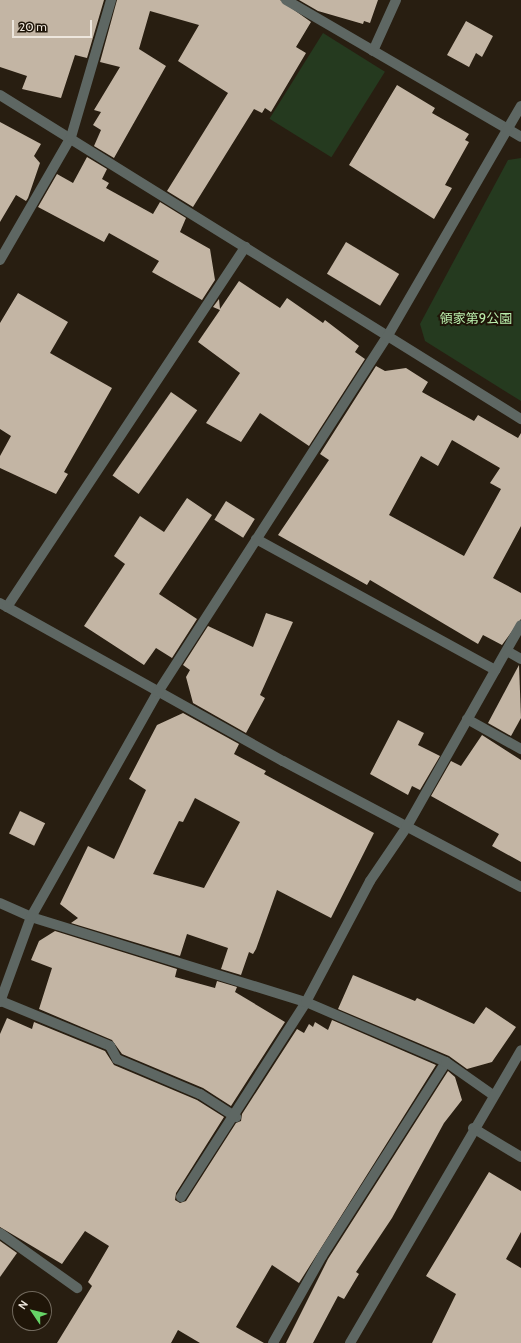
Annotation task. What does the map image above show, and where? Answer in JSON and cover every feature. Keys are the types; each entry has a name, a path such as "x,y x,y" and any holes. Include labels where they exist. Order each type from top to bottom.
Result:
{"street":[{"path":"0,260 70,137 111,0"},
{"path":"286,0 521,137"},
{"path":"373,51 396,0"},
{"path":"0,95 70,137 387,337 521,419"},
{"path":"236,1116 200,1094 117,1059 110,1046 0,1002 31,917 158,692 387,337 509,130 521,106"},
{"path":"245,247 3,605 406,828 521,887"},
{"path":"256,539 495,670"},
{"path":"181,1197 236,1116 306,1002 370,881 406,828 521,625"},
{"path":"507,651 521,659"},
{"path":"467,719 521,749"},
{"path":"0,903 31,917 306,1002 446,1062 492,1095"},
{"path":"350,1343 492,1095 521,1050"},
{"path":"273,1343 322,1256 446,1062"},
{"path":"473,1128 521,1157"},
{"path":"0,1233 77,1288"}],"green space":[{"path":"323,33 385,72 331,157 269,119"},
{"name":"領家第9公園","path":"521,158 521,401 425,341 420,324 508,160"}],"building":[{"path":"0,0 104,0 87,58 75,55 61,98 22,89 27,76 0,67"},
{"path":"117,0 280,0 311,22 296,47 306,53 271,112 265,108 262,113 254,109 193,207 167,191 228,93 178,61 199,25 150,11 139,49 166,66 114,158 94,146 101,130 93,125 101,112 94,110 120,67 100,62"},
{"path":"299,0 378,0 370,23 364,21 363,24 318,11"},
{"path":"466,21 493,36 482,57 476,53 469,67 447,55"},
{"path":"397,85 435,108 432,113 469,134 465,140 469,142 445,185 452,188 434,219 349,165"},
{"path":"0,122 41,144 34,156 40,163 28,198 26,201 16,195 0,222"},
{"path":"87,157 107,169 102,179 109,183 106,188 153,214 160,202 186,218 180,232 210,249 215,280 202,300 152,272 159,261 109,233 104,242 38,207 57,174 73,183"},
{"path":"346,242 399,274 380,306 327,274"},
{"path":"239,281 280,308 287,298 323,323 325,320 359,346 355,352 365,359 309,446 260,413 241,442 206,423 240,373 198,342 220,310 213,307 219,299 220,309"},
{"path":"18,293 68,322 50,353 112,388 64,472 68,474 56,494 0,468 0,456 11,436 0,429 0,323"},
{"path":"376,366 385,371 406,368 428,382 422,392 474,421 478,415 518,438 521,433 521,526 493,578 521,593 521,619 502,645 483,635 478,644 370,580 367,585 278,535 329,460 320,454","holes":["452,440 500,468 490,483 501,489 464,556 389,515 421,456 438,466"]},
{"path":"171,392 197,410 139,494 112,476"},
{"path":"187,498 212,515 159,594 197,619 172,658 156,648 144,665 84,626 125,564 114,556 140,516 164,532"},
{"path":"226,501 255,519 243,538 214,520"},
{"path":"266,613 293,622 260,695 265,698 246,733 193,703 186,677 190,670 183,665 208,626 253,647"},
{"path":"519,665 521,718 511,736 488,723"},
{"path":"183,713 239,744 234,754 266,771 264,774 374,833 331,918 277,890 256,949 253,954 249,952 241,975 221,969 228,948 187,934 180,956 71,923 78,918 60,904 88,846 114,859 146,790 129,779 157,725","holes":["195,798 240,822 204,888 153,874 179,821 183,822"]},
{"path":"398,720 424,733 418,745 440,756 420,790 412,786 408,795 370,774"},
{"path":"482,735 521,760 521,862 492,846 499,834 431,796 451,761 461,766"},
{"path":"20,811 45,823 34,846 9,833"},
{"path":"55,931 177,969 175,977 215,988 217,981 237,987 235,992 285,1022 231,1106 203,1088 122,1054 112,1040 39,1009 52,968 31,960 39,941"},
{"path":"353,975 415,1001 417,998 474,1024 486,1007 516,1027 492,1062 467,1069 449,1056 338,1009"},
{"path":"7,1018 32,1029 34,1022 105,1051 114,1065 197,1100 224,1117 176,1193 175,1200 180,1203 186,1201 236,1123 241,1121 242,1114 297,1029 304,1033 309,1024 313,1027 315,1022 328,1030 332,1020 436,1065 299,1283 272,1265 236,1327 264,1343 200,1343 178,1330 171,1343 57,1343 92,1286 88,1282 109,1246 85,1231 62,1264 0,1227 0,1034"},
{"path":"448,1071 455,1077 462,1100 444,1123 392,1218 356,1272 359,1274 344,1299 338,1296 313,1343 286,1343 328,1259"},
{"path":"489,1172 521,1191 521,1232 506,1259 521,1268 521,1343 432,1343 456,1294 426,1276"},
{"path":"0,1241 17,1253 0,1277"}]}
